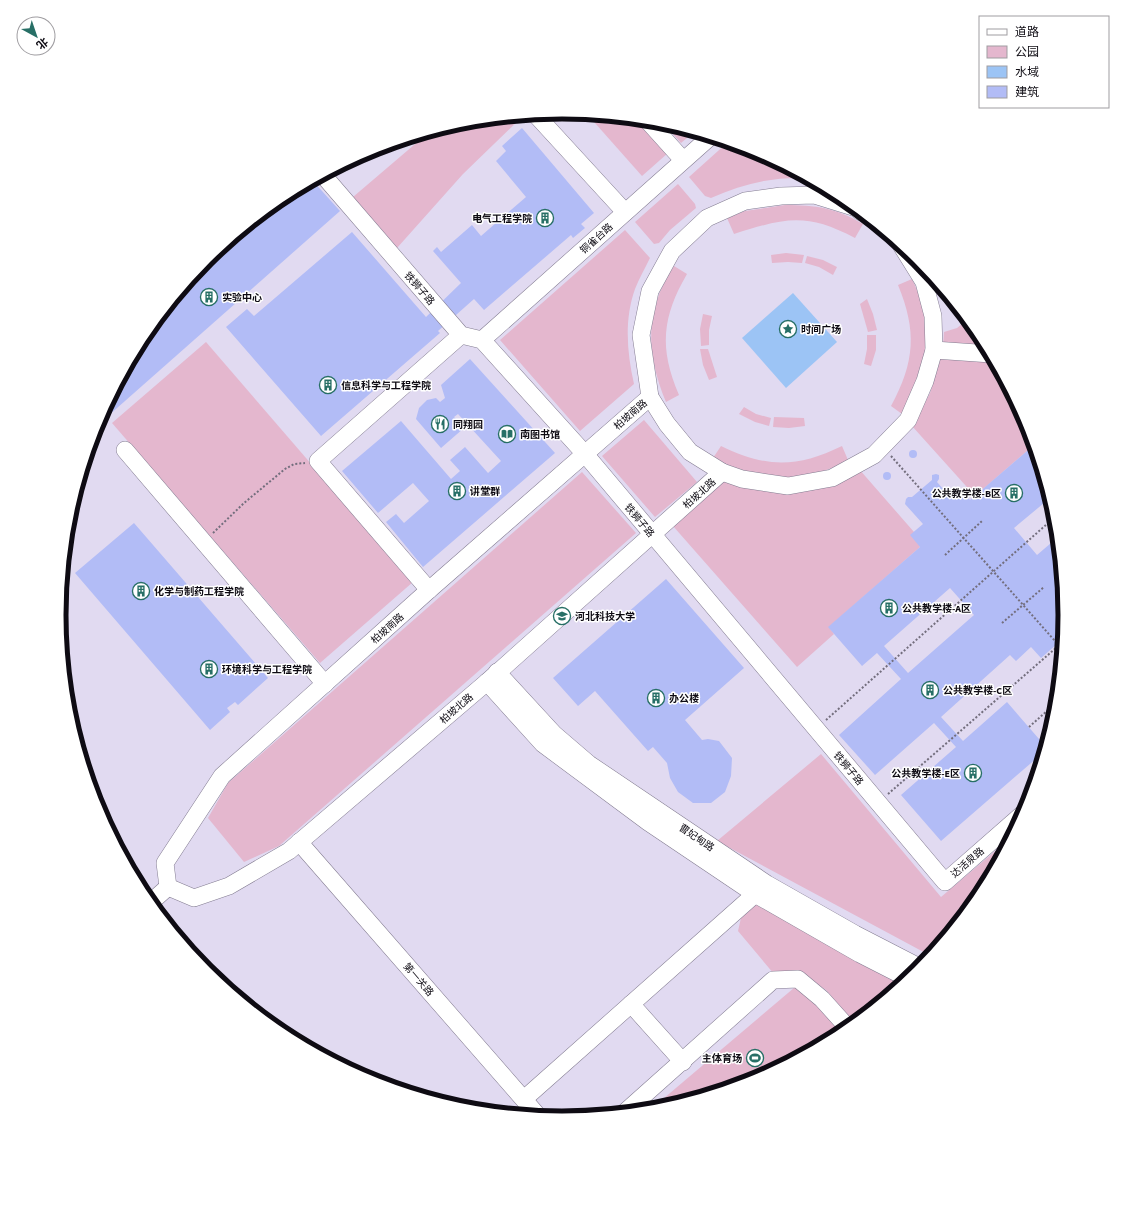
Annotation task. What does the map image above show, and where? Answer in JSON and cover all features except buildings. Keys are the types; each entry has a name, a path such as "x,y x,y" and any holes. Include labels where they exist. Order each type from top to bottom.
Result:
{"street":[{"path":"540,120 625,212"},
{"path":"654,128 683,160"},
{"name":"铜雀台路","path":"482,340 706,140"},
{"name":"铁狮子路","path":"327,179 462,335"},
{"path":"814,188 781,196 745,201 707,218 672,251 650,292 641,335 650,397 667,424 690,452 722,472 742,479 788,486 832,478 874,454 908,420 925,382 934,350 933,316 924,282 911,261"},
{"path":"429,590 318,461 462,335 482,340"},
{"name":"铁狮子路","path":"482,340 585,454 945,882"},
{"path":"934,350 983,353"},
{"name":"柏坡南路","path":"168,887 165,863 222,776 429,590 650,397"},
{"path":"126,450 325,684"},
{"name":"柏坡北路","path":"168,887 194,898 229,886 289,852 492,677 722,472"},
{"name":"曹妃甸路","path":"492,677 542,744 648,822 761,889 860,954 904,976"},
{"name":"达活泉路","path":"945,882 1014,821"},
{"name":"第一关路","path":"299,842 534,1111"},
{"path":"155,898 168,887"},
{"path":"524,1099 761,889"},
{"name":"曹妃甸路","path":"761,889 855,934 916,965"},
{"path":"631,1107 773,980 798,979 822,999 844,1024"},
{"path":"631,1004 683,1062"}],"path":[{"path":"878,802 1058,645 883,446"},
{"path":"204,542 244,503 285,468 294,464 318,461"},
{"path":"945,555 982,521"},
{"path":"816,729 1050,522"},
{"path":"1002,623 1044,587"},
{"path":"1029,727 1050,709"}],"green space":[{"path":"592,120 644,126 668,153 642,176"},
{"path":"518,121 463,174 397,248 353,197 420,140 466,129"},
{"path":"671,132 690,136 681,143"},
{"path":"724,146 753,157 796,178 757,182 711,198 705,196 689,177"},
{"path":"678,184 695,204 696,208 670,230 659,243 654,244 635,222"},
{"path":"785,205 826,208 844,214 863,224 855,238 823,224 795,220 768,224 734,234 727,218 745,211"},
{"path":"625,230 650,258 635,289 629,313 628,348 634,384 580,431 500,340"},
{"path":"786,253 804,255 802,263 772,263 771,255"},
{"path":"807,256 823,260 837,267 833,275 819,267 805,263"},
{"path":"674,266 687,274 672,304 666,333 668,362 679,395 666,402 659,384 655,366 651,332 657,299"},
{"path":"912,279 922,303 928,342 927,355 920,381 902,414 891,406 905,375 911,346 908,317 898,285"},
{"path":"867,299 877,330 868,332 860,304"},
{"path":"703,314 712,316 709,330 709,345 701,346 700,329"},
{"path":"963,323 981,349 943,347 944,332 957,328"},
{"path":"867,335 876,335 876,350 871,366 864,364 867,349"},
{"path":"206,342 413,582 320,663 112,423"},
{"path":"700,349 708,349 717,377 709,380 703,365"},
{"path":"941,357 987,359 1008,396 1030,448 975,496 912,426 930,393"},
{"path":"744,407 756,414 771,418 769,426 755,422 739,414"},
{"path":"774,417 804,418 805,426 789,428 773,427"},
{"path":"644,420 697,482 655,517 602,456"},
{"path":"721,446 753,458 782,462 810,458 842,446 848,460 814,474 797,477 764,476 730,466 713,458"},
{"path":"859,469 914,532 920,547 829,627 834,634 797,667 673,526 725,481 753,489"},
{"path":"582,472 636,533 279,846 244,862 208,818 228,783"},
{"path":"821,754 941,897 1003,845 975,891 956,918 926,954 717,841"},
{"path":"757,904 898,982 851,1019 826,990 801,974 774,974 738,931 741,918"},
{"name":"主体育场","path":"801,982 840,1027 782,1061 753,1074 722,1086 660,1102"}],"water":[{"path":"793,293 837,342 786,388 742,338"}],"place":[{"name":"电气工程学院","path":"545,218"},
{"name":"实验中心","path":"209,297"},
{"name":"时间广场","path":"788,329"},
{"name":"信息科学与工程学院","path":"328,385"},
{"name":"同翔园","path":"440,424"},
{"name":"南图书馆","path":"507,434"},
{"name":"讲堂群","path":"457,491"},
{"name":"公共教学楼-B区","path":"1014,493"},
{"name":"化学与制药工程学院","path":"141,591"},
{"name":"公共教学楼-A区","path":"889,608"},
{"name":"河北科技大学","path":"562,616"},
{"name":"环境科学与工程学院","path":"209,669"},
{"name":"公共教学楼-C区","path":"930,690"},
{"name":"办公楼","path":"656,698"},
{"name":"公共教学楼-E区","path":"973,773"},
{"name":"主体育场","path":"755,1058"}]}
